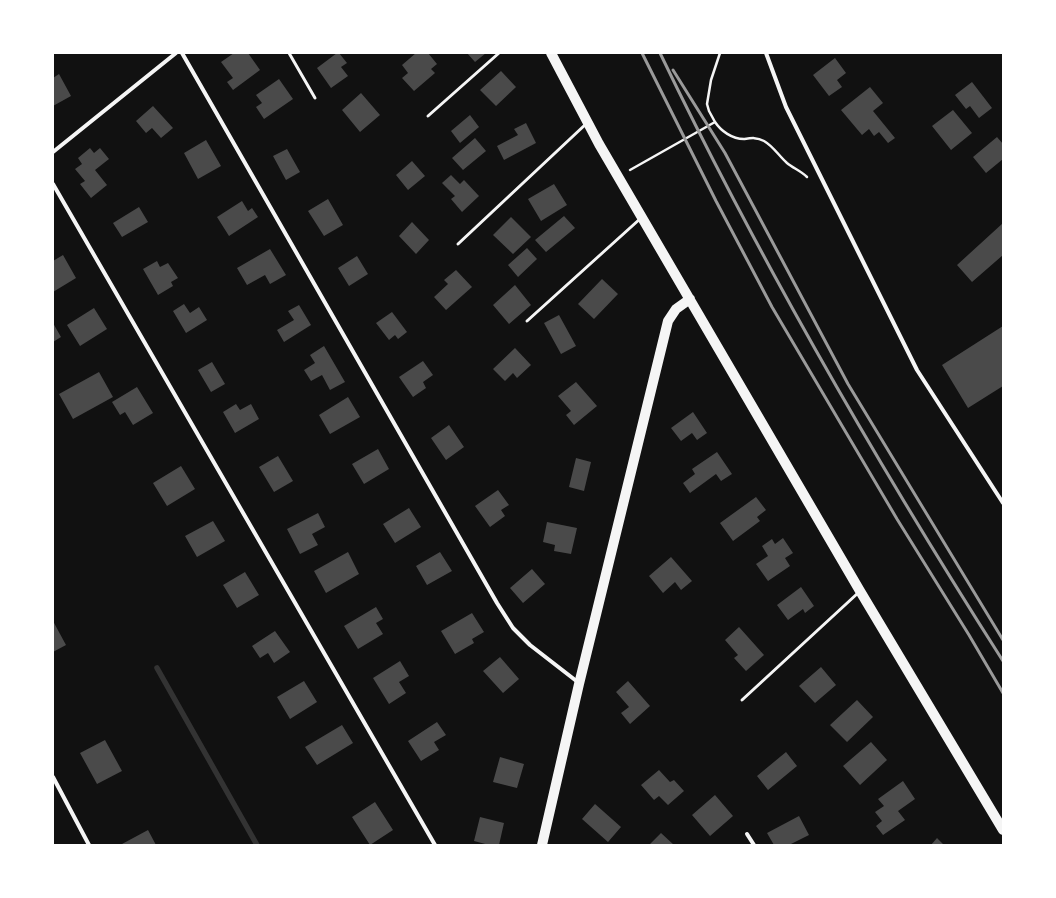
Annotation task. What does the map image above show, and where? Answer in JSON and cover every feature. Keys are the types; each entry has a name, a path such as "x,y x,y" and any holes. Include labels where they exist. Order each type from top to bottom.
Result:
{"main road":[{"path":"552,53 588,122 642,217 860,591 1003,830"},
{"path":"542,845 579,684 668,321 676,309 690,299"}],"street":[{"path":"53,152 176,53"},
{"path":"182,53 496,603 513,628 530,645 579,684"},
{"path":"766,53 786,107 916,370 1003,503"},
{"path":"53,184 436,845"},
{"path":"53,777 89,845"},
{"path":"747,834 754,845"}],"lane":[{"path":"289,53 315,98"},
{"path":"428,116 499,53"},
{"path":"458,244 588,122"},
{"path":"527,321 642,217"},
{"path":"742,700 860,591"}],"path":[{"path":"720,53 711,80 707,104 715,122 720,129 727,134 742,139 760,139 766,142 787,163 810,180"},
{"path":"619,177 715,122"}],"building":[{"path":"234,53 248,53 260,70 233,90 227,82 233,78 221,62"},
{"path":"339,53 347,63 341,67 348,76 331,88 317,68"},
{"path":"416,53 428,53 437,64 431,69 435,73 414,91 402,78 408,73 402,65"},
{"path":"467,53 486,53 475,62"},
{"path":"835,58 846,73 837,80 842,87 829,96 813,75"},
{"path":"501,71 516,87 496,106 480,90"},
{"path":"59,74 71,96 53,106 53,78"},
{"path":"279,79 293,99 264,119 256,107 262,103 256,95"},
{"path":"972,82 992,108 979,118 970,106 966,109 955,95"},
{"path":"870,87 883,103 873,111 895,138 888,143 879,132 874,136 869,129 862,135 841,110"},
{"path":"361,93 380,115 360,132 342,110"},
{"path":"153,106 173,128 161,138 152,128 146,133 136,121"},
{"path":"953,110 972,133 951,150 932,126"},
{"path":"470,115 479,127 460,143 451,131"},
{"path":"526,123 536,143 504,160 497,146 518,135 514,129"},
{"path":"997,137 1003,144 1003,159 986,173 973,157"},
{"path":"475,138 486,151 463,170 452,158"},
{"path":"206,140 221,166 198,179 184,153"},
{"path":"90,148 94,153 100,148 109,159 95,170 107,185 91,198 80,184 85,181 75,169 82,164 78,158"},
{"path":"287,149 300,172 286,180 273,156"},
{"path":"412,161 425,176 408,190 396,175"},
{"path":"451,175 460,184 464,180 479,196 462,212 451,199 455,196 442,183"},
{"path":"554,184 567,205 541,221 528,199"},
{"path":"328,199 343,225 324,236 308,211"},
{"path":"242,201 248,211 252,208 258,217 229,236 217,217"},
{"path":"139,207 148,222 122,237 113,223"},
{"path":"564,216 575,228 546,252 535,240"},
{"path":"511,217 531,237 513,254 493,235"},
{"path":"412,222 429,240 416,254 399,236"},
{"path":"1003,223 1003,255 972,282 957,265"},
{"path":"527,248 537,259 518,277 508,265"},
{"path":"270,249 286,275 270,284 265,275 247,285 237,268"},
{"path":"63,255 76,278 53,292 53,261"},
{"path":"357,256 368,274 349,286 338,268"},
{"path":"157,261 160,267 168,263 178,278 171,282 173,286 158,295 143,269"},
{"path":"456,270 472,287 446,310 434,297 448,284 444,280"},
{"path":"602,279 618,294 594,319 578,304"},
{"path":"515,285 531,305 509,324 493,305"},
{"path":"184,304 190,313 199,307 207,320 186,333 173,311"},
{"path":"299,305 311,325 284,342 277,330 294,320 288,311"},
{"path":"94,308 107,329 80,346 67,325"},
{"path":"392,312 407,332 398,339 395,335 389,340 376,323"},
{"path":"559,315 576,346 561,354 544,323"},
{"path":"53,323 61,337 53,342"},
{"path":"1003,326 1003,386 968,408 942,365"},
{"path":"324,346 345,382 330,390 322,375 311,381 304,370 315,363 310,355"},
{"path":"515,348 531,365 517,378 513,373 505,381 493,369"},
{"path":"423,361 433,375 423,382 426,388 413,397 399,377"},
{"path":"212,362 225,384 211,392 198,370"},
{"path":"99,372 113,397 73,419 59,394"},
{"path":"576,382 597,406 574,425 566,415 571,411 558,396"},
{"path":"137,387 153,413 133,425 125,412 120,415 112,402"},
{"path":"348,397 360,417 330,434 319,415"},
{"path":"236,404 240,410 251,404 259,419 235,433 223,412"},
{"path":"693,412 707,433 697,440 692,433 681,441 671,428"},
{"path":"449,425 464,447 446,460 431,438"},
{"path":"378,449 389,469 364,484 352,464"},
{"path":"717,452 732,474 721,481 716,474 690,493 683,483 695,474 692,469"},
{"path":"278,456 293,481 274,492 259,467"},
{"path":"576,458 591,462 584,491 569,487"},
{"path":"181,466 195,489 167,506 153,483"},
{"path":"498,490 509,505 501,510 505,516 490,527 475,506"},
{"path":"756,497 766,510 757,517 760,521 733,541 720,523"},
{"path":"409,508 421,527 395,543 383,524"},
{"path":"318,513 325,527 312,534 318,545 300,554 287,529"},
{"path":"213,521 225,541 197,557 185,536"},
{"path":"547,522 577,528 571,554 554,551 555,545 543,542"},
{"path":"783,538 793,553 785,558 790,566 768,581 756,564 768,556 762,546 772,539 775,544"},
{"path":"348,552 359,574 326,593 314,571"},
{"path":"440,552 452,571 427,585 416,566"},
{"path":"671,557 692,581 681,590 675,582 663,593 649,576"},
{"path":"532,569 545,584 523,603 510,588"},
{"path":"245,572 259,595 237,608 223,585"},
{"path":"801,587 814,606 805,613 803,609 788,620 777,605"},
{"path":"376,607 383,619 376,623 383,634 358,649 344,626"},
{"path":"472,613 484,632 472,639 474,643 455,654 441,631"},
{"path":"53,621 66,645 53,652"},
{"path":"739,627 764,655 746,671 734,658 738,655 725,640"},
{"path":"275,631 290,652 274,663 268,653 260,658 252,646"},
{"path":"500,657 519,679 503,693 483,671"},
{"path":"400,661 409,676 399,682 406,693 389,704 373,678"},
{"path":"821,667 836,685 815,703 799,686"},
{"path":"304,681 317,702 290,719 277,697"},
{"path":"628,681 650,706 630,724 621,713 629,707 616,692"},
{"path":"857,700 873,717 847,742 830,725"},
{"path":"437,722 446,735 434,742 439,750 421,761 408,741"},
{"path":"342,725 353,743 317,765 305,747"},
{"path":"105,740 122,771 97,784 80,753"},
{"path":"871,742 887,760 860,785 843,766"},
{"path":"786,752 797,766 768,790 757,776"},
{"path":"500,757 524,764 517,788 493,782"},
{"path":"659,770 670,782 674,780 684,791 668,805 659,796 654,800 641,785"},
{"path":"903,781 915,799 898,811 905,820 883,835 876,826 882,821 875,812 884,806 878,799"},
{"path":"715,795 733,816 710,836 692,815"},
{"path":"375,802 393,830 370,845 352,817"},
{"path":"595,804 621,827 608,842 582,819"},
{"path":"799,816 809,835 789,845 774,845 767,833"},
{"path":"480,817 504,823 499,845 489,845 474,841"},
{"path":"148,830 156,845 122,844"},
{"path":"661,833 674,845 649,845"},
{"path":"937,838 944,845 931,845"}],"waterway":[{"path":"157,668 257,845"}],"railway":[{"path":"642,53 716,201 772,307 897,519 1003,693"},
{"path":"660,53 739,209 822,362 911,513 1003,661"},
{"path":"673,70 725,153 848,384 1003,640"}]}
